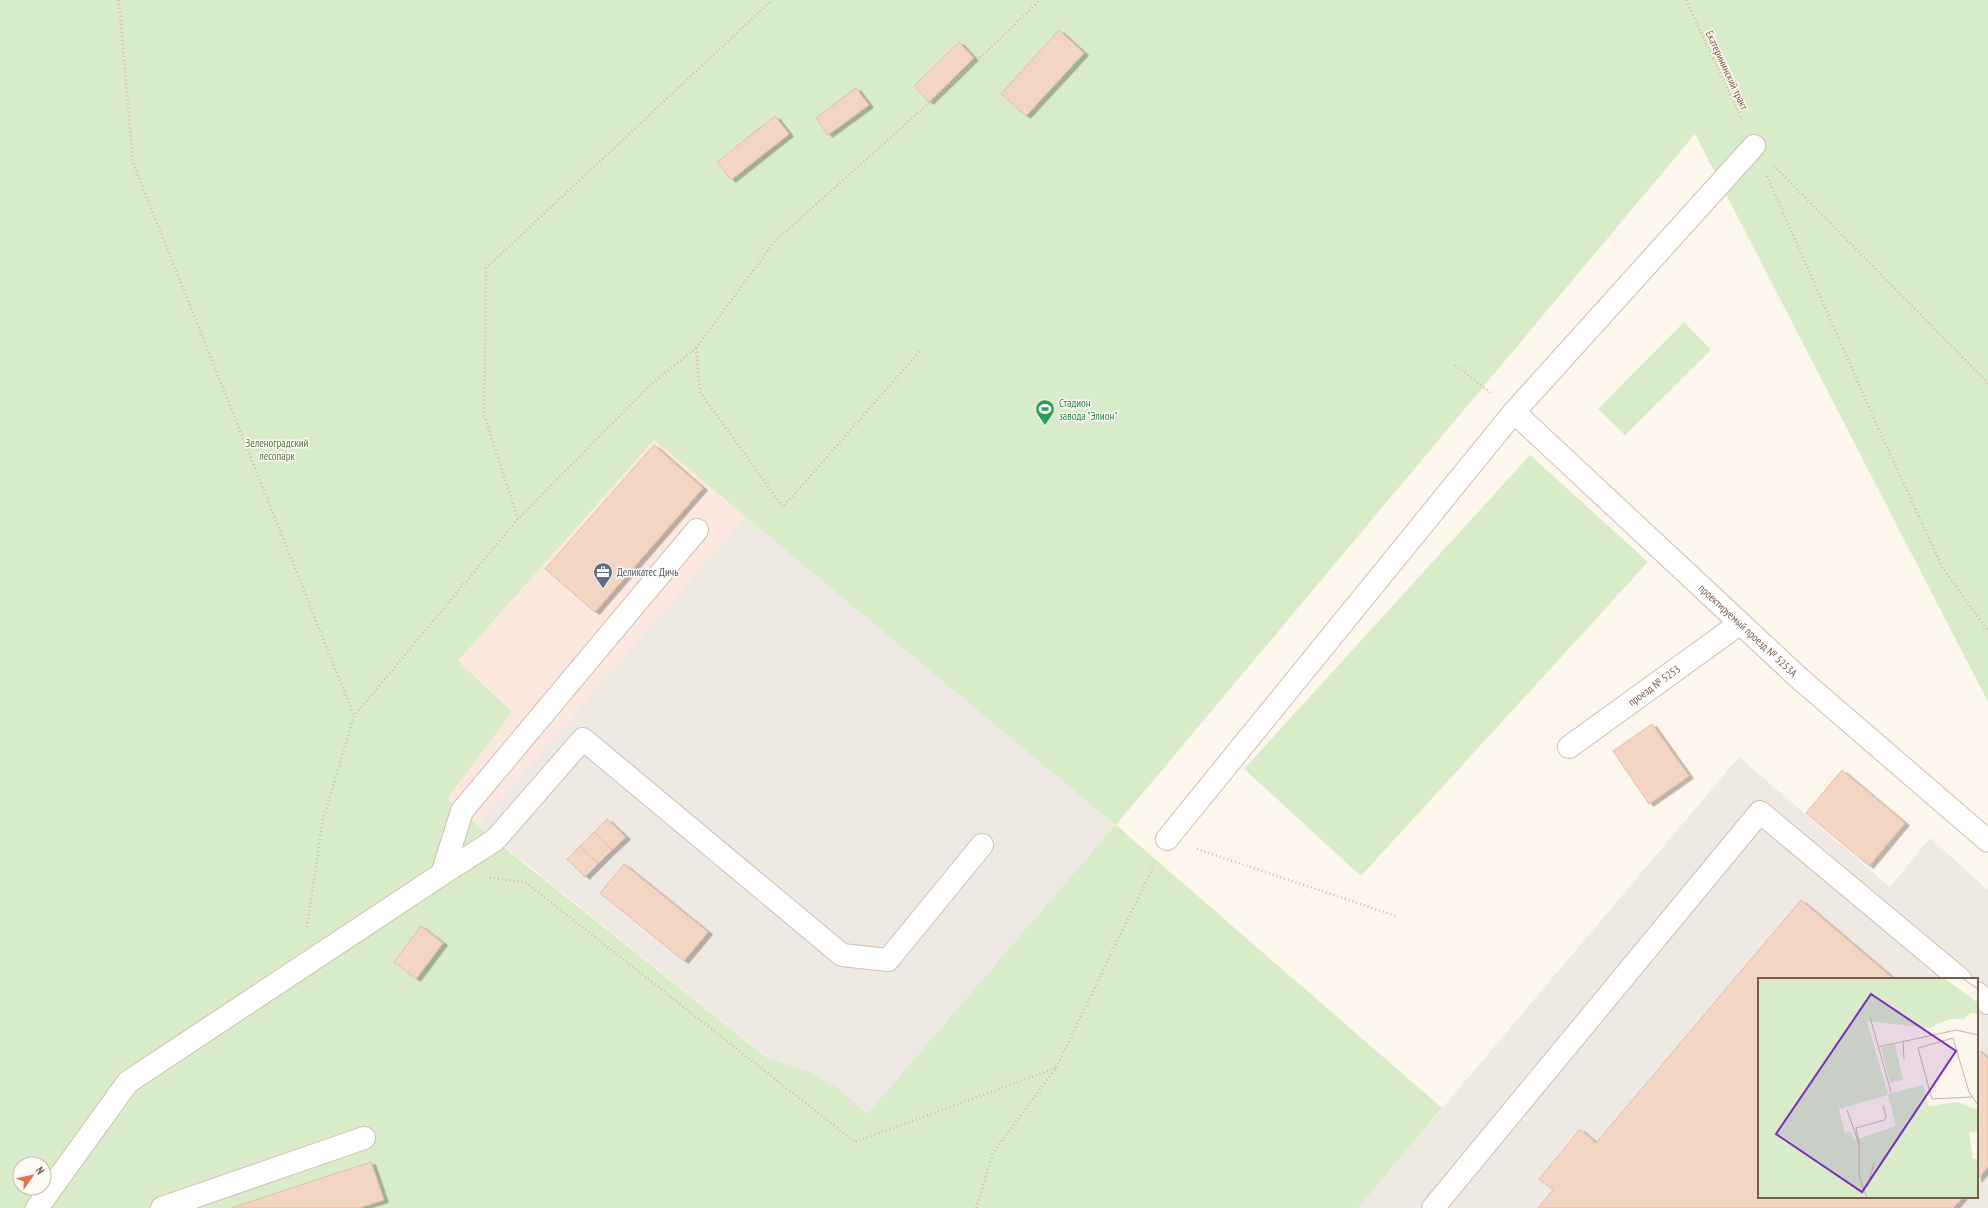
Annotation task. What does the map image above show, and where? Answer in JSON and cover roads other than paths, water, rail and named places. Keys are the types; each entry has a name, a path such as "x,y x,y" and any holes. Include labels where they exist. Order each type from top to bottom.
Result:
{"lane":[{"path":"1167,839 1514,412 1754,146"},
{"name":"проектируемый проезд № 5253А","path":"1514,412 1739,624 1799,678 1988,841"},
{"path":"442,874 462,811 697,530"},
{"name":"проезд № 5253","path":"1569,747 1739,624"},
{"path":"44,1206 128,1082 495,840 583,739 842,955 888,960 982,845"},
{"path":"1433,1208 1760,812 1959,978"},
{"path":"1978,994 1988,1003"},
{"path":"162,1208 364,1138"}],"place":[{"name":"Стадион завода \"Элион\"","path":"1045,426"},
{"name":"Деликатес Дичь","path":"603,589"}],"park label":[{"name":"Зеленоградский лесопарк","path":"277,449"}]}
